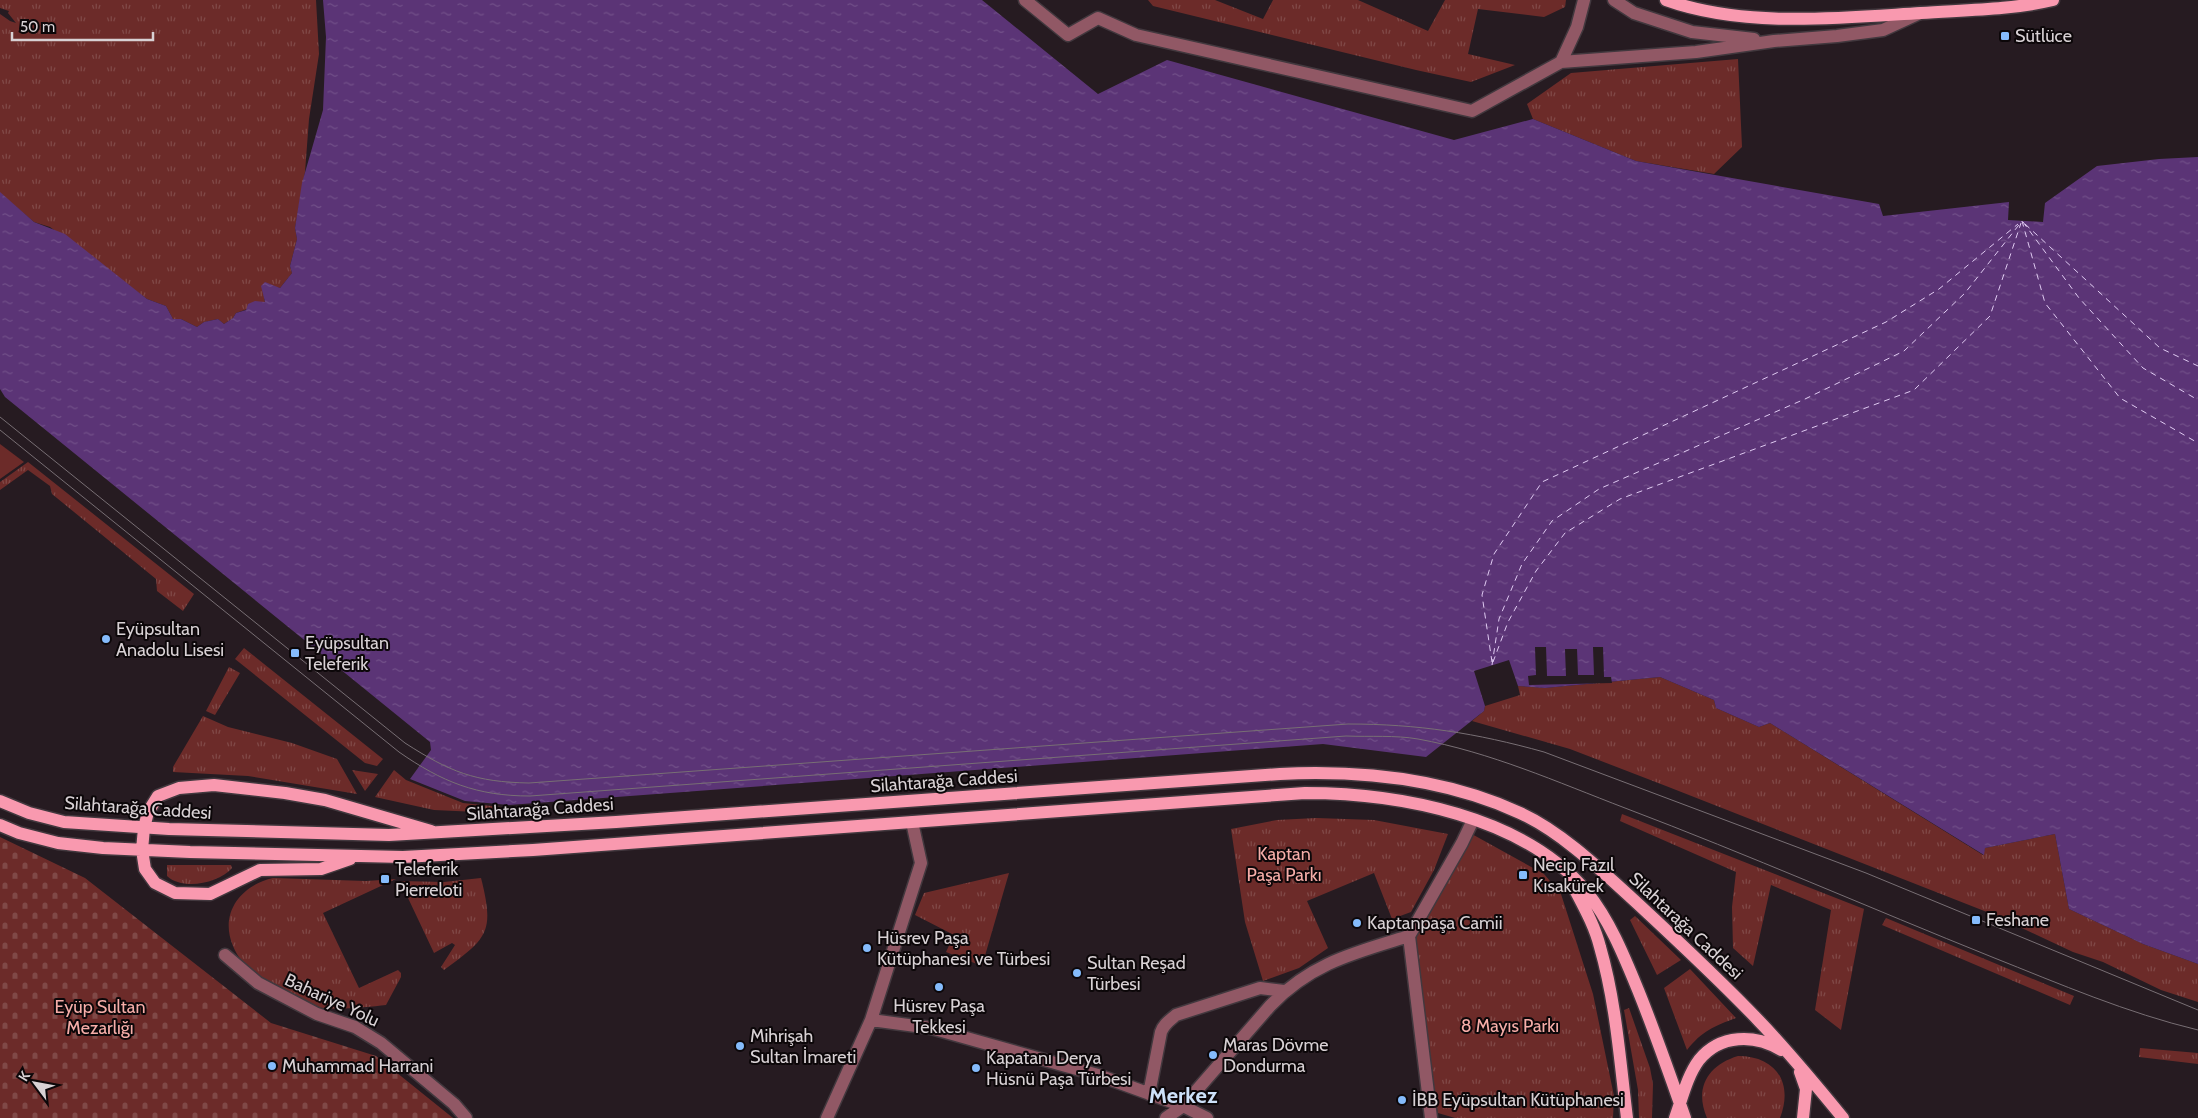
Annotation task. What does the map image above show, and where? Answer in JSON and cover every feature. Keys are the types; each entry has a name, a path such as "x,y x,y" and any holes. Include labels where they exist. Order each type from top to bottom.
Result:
{"main road":[{"path":"1666,0 1710,13 1746,16 1848,18 1984,9 2053,0"},
{"name":"Silahtarağa Caddesi","path":"0,801 29,813 64,822 144,828 333,834 438,833 947,799 1280,774 1356,773 1411,781 1492,801 1544,826 1618,886 1694,956 1794,1060"},
{"path":"357,857 321,869 260,870 210,894 191,895 175,893 155,883 144,869 142,850 148,812 158,796 179,788 214,785 285,793 332,802 438,833"},
{"path":"0,825 19,833 58,843 142,850 404,857 1330,793 1410,804 1459,815 1515,836 1566,871 1588,893 1620,947 1649,1014 1685,1118"},
{"path":"1566,871 1594,928 1600,947 1612,1010 1627,1118"},
{"path":"1675,1118 1699,1060 1714,1046 1730,1040 1745,1038 1772,1045 1794,1060 1843,1118"},
{"path":"1794,1060 1806,1089 1803,1118"}],"street":[{"path":"1025,0 1068,35 1098,18 1136,35 1472,111 1562,62 1696,52 1774,41 1883,30 1920,13"},
{"path":"1562,62 1577,27 1584,0"},
{"path":"1614,0 1634,14 1692,32 1774,41"},
{"path":"1431,1118 1408,936 1462,843 1473,820"},
{"path":"827,1118 872,1020 921,863 912,822"},
{"path":"1166,1118 1183,1106 1284,991 1304,976 1342,957 1408,936"},
{"name":"Bahariye Yolu","path":"225,955 258,984 317,1014 355,1027 381,1043 454,1104 466,1118"},
{"path":"1149,1094 1161,1032 1164,1025 1170,1020 1176,1016 1260,988 1284,991"},
{"path":"872,1020 931,1028 1098,1075 1183,1106 1207,1118"}],"green space":[{"path":"0,0 316,0 319,54 309,119 305,172 295,228 297,239 290,266 292,273 280,288 272,286 263,292 265,303 236,313 233,318 224,324 218,319 204,322 197,327 181,319 173,319 166,306 147,299 50,227 34,222 0,193 0,14 16,23 8,13 9,11 0,8"},
{"path":"1148,0 1215,0 1263,19 1273,0 1358,0 1428,31 1445,0 1566,0 1565,7 1544,17 1478,9 1468,54 1515,65 1471,82 1153,6"},
{"path":"1738,59 1742,147 1714,174 1636,161 1533,119 1527,104 1571,73"},
{"path":"0,444 24,462 0,479"},
{"path":"28,462 194,594 183,611 157,591 156,579 52,494 50,486 28,470 0,490 0,482"},
{"path":"244,648 383,759 377,766 365,763 235,659"},
{"path":"229,667 240,673 215,715 206,711"},
{"path":"1660,677 1714,700 1716,708 1759,727 1770,723 1983,855 1985,848 2055,834 2069,909 2143,944 2198,964 2198,1002 2161,990 2103,962 2073,952 1992,914 1666,786 1570,749 1472,721 1484,711 1485,706 1520,695 1518,686 1545,688"},
{"path":"203,716 228,727 292,743 337,759 357,794 248,776 173,772 173,767"},
{"path":"352,770 378,774 365,791"},
{"path":"394,770 406,780 463,803 501,807 499,813 434,810 375,797"},
{"path":"1622,814 1864,909 1841,1030 1815,1010 1831,910 1771,885 1753,966 1733,948 1732,907 1736,872 1620,821"},
{"name":"Kaptan Paşa Parkı","path":"1316,818 1374,820 1448,834 1434,870 1411,912 1392,919 1374,873 1307,901 1328,948 1299,968 1263,981 1245,922 1231,829 1277,820"},
{"name":"8 Mayıs Parkı","path":"1470,833 1544,874 1561,894 1593,994 1614,1096 1613,1118 1455,1118 1438,1113 1405,934"},
{"name":"Eyüp Sultan Mezarlığı","path":"0,837 85,878 271,1023 376,1056 453,1118 0,1118"},
{"path":"167,865 231,865 232,868 219,878 191,884 174,881 167,876"},
{"path":"1009,873 982,966 946,952 954,935 915,915 924,893"},
{"path":"273,878 366,881 396,879 323,913 359,988 398,970 401,973 401,977 386,1005 342,1009 315,1006 271,984 244,964 233,946 229,934 231,912 236,902 251,887"},
{"path":"481,878 487,911 487,923 484,933 470,950 444,970 441,967 455,945 452,943 434,953 400,881 444,882"},
{"path":"1635,916 1681,960 1657,975 1630,920"},
{"path":"1886,918 2074,996 2070,1005 1882,925"},
{"path":"1690,969 1736,1018 1709,1030 1687,1050 1664,988"},
{"path":"1629,1008 1650,1068 1653,1084 1652,1118 1639,1118 1638,1090 1624,1010"},
{"path":"2140,1048 2198,1053 2198,1064 2139,1057"},
{"path":"1738,1056 1751,1057 1762,1061 1771,1066 1778,1074 1783,1083 1785,1093 1780,1118 1707,1118 1702,1097 1706,1079 1719,1065"}],"water":[{"path":"323,0 982,0 1098,94 1167,60 1454,140 1533,119 1636,161 1879,204 1883,216 2009,202 2008,220 2043,222 2045,203 2097,166 2198,157 2198,964 2143,944 2069,909 2055,834 1985,848 1984,855 1770,723 1759,727 1716,708 1714,700 1660,677 1545,688 1518,686 1509,660 1474,671 1485,706 1484,711 1426,757 1323,744 509,805 465,801 410,779 431,750 430,742 5,397 0,389 0,192 34,222 65,234 147,299 166,306 173,319 181,319 197,327 204,322 218,319 224,324 233,318 236,313 246,310 248,304 255,301 265,302 261,286 265,282 280,288 292,273 290,266 297,239 295,228 302,183 323,110 326,37"}],"pier":[{"path":"1535,647 1546,647 1547,676 1566,676 1565,649 1577,649 1578,675 1594,675 1593,647 1603,647 1604,677 1611,677 1612,683 1529,685 1528,676 1536,675"}],"ferry route":[{"path":"1492,665 1499,619 1522,564 1552,521 1599,489 1805,399 1904,351 1965,293 2022,221 2045,303 2120,398 2198,443"},
{"path":"2023,222 2079,298 2143,368 2198,400"},
{"path":"1493,662 1508,622 1536,571 1565,533 1620,499 1914,390 1990,316 2021,223"},
{"path":"1492,662 1482,595 1494,554 1542,482 1886,322 1939,289 2018,224"},
{"path":"2025,224 2160,348 2198,366"}],"tram line":[{"path":"0,417 405,743 450,768 478,778 529,783 1348,724 1374,724 1447,731 1544,752 1866,873 2198,1010"},
{"path":"0,430 399,752 430,772 477,790 530,796 1346,736 1418,739 1471,752 1549,778 1718,844 2068,987 2120,1007 2198,1030"}],"place":[{"name":"Sütlüce","path":"2005,36"},
{"name":"Eyüpsultan Anadolu Lisesi","path":"106,639"},
{"name":"Eyüpsultan Teleferik","path":"295,653"},
{"name":"Necip Fazıl Kısakürek","path":"1523,875"},
{"name":"Teleferik Pierreloti","path":"385,879"},
{"name":"Feshane","path":"1976,920"},
{"name":"Kaptanpaşa Camii","path":"1357,923"},
{"name":"Hüsrev Paşa Kütüphanesi ve Türbesi","path":"867,948"},
{"name":"Sultan Reşad Türbesi","path":"1077,973"},
{"name":"Hüsrev Paşa Tekkesi","path":"939,987"},
{"name":"Mihrişah Sultan İmareti","path":"740,1046"},
{"name":"Maras Dövme Dondurma","path":"1213,1055"},
{"name":"Muhammad Harrani","path":"272,1066"},
{"name":"Kapatanı Derya Hüsnü Paşa Türbesi","path":"976,1068"},
{"name":"İBB Eyüpsultan Kütüphanesi","path":"1402,1100"}],"district":[{"name":"Merkez","path":"1183,1095"}]}
